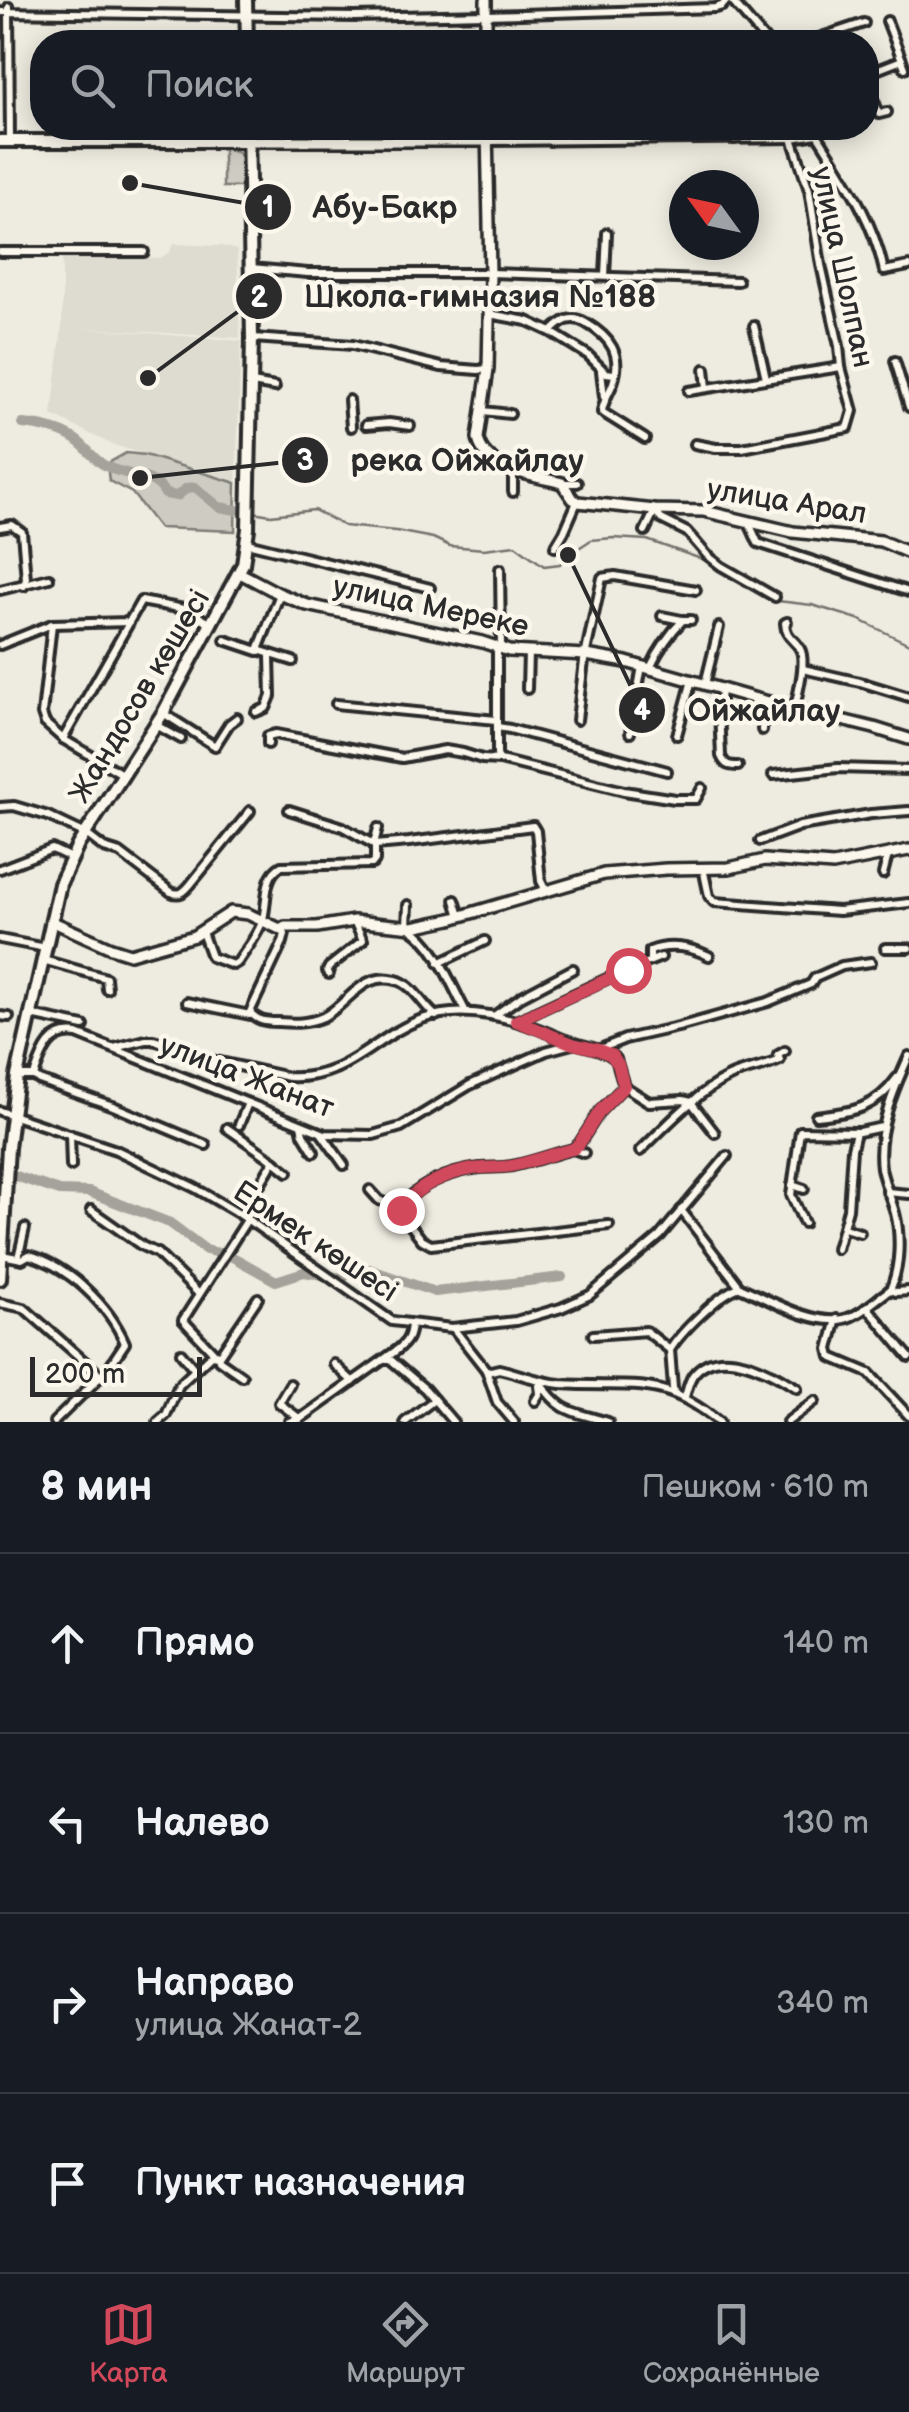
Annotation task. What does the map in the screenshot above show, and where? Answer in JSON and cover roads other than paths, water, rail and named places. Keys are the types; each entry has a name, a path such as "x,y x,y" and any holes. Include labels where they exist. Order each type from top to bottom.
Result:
{"main road":[{"path":"246,0 246,30"},
{"path":"5,141 248,141"},
{"path":"232,141 244,148 249,159"},
{"name":"Жандосов көшесі","path":"0,1279 17,1076 60,884 71,858 164,713 213,625 240,572 247,543 252,338 248,141"}],"street":[{"path":"486,0 486,30"},
{"path":"5,141 6,10 486,15 715,8 726,2 754,30"},
{"path":"879,72 902,63 887,20"},
{"path":"843,30 864,23"},
{"path":"248,141 734,140"},
{"name":"улица Шолпан","path":"696,444 742,448 848,428 853,412 840,367 809,190 793,140"},
{"path":"822,140 861,204 884,271 909,266"},
{"path":"489,141 490,314 479,445 512,470 577,483"},
{"path":"606,276 607,233"},
{"path":"0,252 144,252"},
{"path":"250,268 308,274 490,273 738,281"},
{"path":"490,314 527,320 588,354 609,375 615,374"},
{"path":"551,332 572,318 579,319 610,341 616,357 615,374 604,398"},
{"path":"754,326 766,378"},
{"path":"252,338 352,345 441,366 488,368"},
{"path":"895,361 907,410"},
{"path":"689,391 840,367"},
{"path":"705,369 708,388"},
{"path":"601,370 602,412 644,439"},
{"path":"251,382 274,387"},
{"path":"349,400 351,428"},
{"path":"483,411 510,414"},
{"path":"366,426 410,426"},
{"path":"512,470 513,492"},
{"path":"554,547 577,502 562,483"},
{"name":"улица Арал","path":"577,502 655,510 704,510 792,532 881,541 909,553"},
{"path":"644,531 655,510 661,519 686,532 722,566 776,597"},
{"path":"749,522 758,543 909,592"},
{"path":"0,527 12,525 22,532 24,586"},
{"path":"247,543 430,588"},
{"path":"500,569 500,760"},
{"name":"улица Мереке","path":"240,572 307,606 509,652 586,655 646,667 909,739"},
{"path":"577,720 599,582 604,576 696,590"},
{"path":"0,590 49,578"},
{"path":"257,650 280,594"},
{"path":"62,739 142,600 184,610 213,625"},
{"path":"630,733 646,667 675,624 666,617 687,620 671,632"},
{"path":"0,646 52,624 130,622"},
{"path":"787,622 785,631 799,646 806,669"},
{"path":"52,624 42,714 45,722 62,739 124,776"},
{"path":"705,684 719,627"},
{"path":"225,640 292,661"},
{"path":"527,689 528,653"},
{"path":"256,712 266,708 271,696 270,656"},
{"path":"796,708 800,672 806,669 909,697"},
{"path":"677,735 692,680"},
{"path":"722,690 721,756 728,766 738,766"},
{"path":"762,730 764,701"},
{"path":"336,704 497,724 667,771"},
{"path":"164,713 213,750 229,724 238,718"},
{"path":"156,725 181,739"},
{"path":"268,744 268,736 276,734 402,758 445,750 463,752 482,760 500,760 603,786 675,798 696,799 702,788"},
{"path":"773,775 838,768 909,770"},
{"path":"0,807 14,806 48,816 86,834 104,848 120,853 171,892 182,894 250,812"},
{"path":"289,810 343,827 375,844 534,826 546,892"},
{"path":"760,841 800,826 909,811"},
{"path":"203,942 211,957 233,965 238,962 263,920 271,874 276,868 372,864 378,828"},
{"path":"0,870 52,849 71,858"},
{"path":"282,930 354,922 408,927 604,874 729,868 765,860 833,865 909,850"},
{"path":"883,874 888,854"},
{"path":"703,868 714,902 840,911 909,903"},
{"path":"455,900 460,916"},
{"path":"408,905 408,927"},
{"path":"51,921 130,954 203,942 231,912 263,920 286,934 249,1013"},
{"path":"329,974 329,967 363,940 354,922"},
{"path":"408,927 418,933 439,963 467,1013"},
{"path":"0,939 106,978 107,988"},
{"path":"439,963 485,942"},
{"path":"650,961 650,951 658,948 688,948 709,956"},
{"path":"884,948 909,948"},
{"path":"516,1021 661,957"},
{"path":"602,1051 625,1039 768,1002 842,966 871,962"},
{"path":"493,1017 574,968"},
{"path":"187,1002 249,1013 268,1022 306,1023 330,1013 350,993 368,983 391,979 402,982 436,1016"},
{"path":"114,1048 153,1040 193,1056 306,1078 340,1068 415,1022 467,1013 516,1021 602,1051 618,1064 624,1086 645,1101 691,1102 715,1133"},
{"path":"29,1015 84,1026"},
{"name":"улица Жанат","path":"34,1076 45,1046 61,1034 77,1034 321,1133 373,1135 400,1127 470,1084 546,1051 573,1044"},
{"path":"640,1151 691,1102 728,1077 775,1063 785,1051"},
{"path":"682,1210 740,1287 801,1314 837,1320 867,1307 890,1290 896,1266 896,1218 881,1167 880,1130 909,1056"},
{"path":"816,1116 873,1103 902,1070"},
{"path":"17,1076 34,1076 206,1146"},
{"path":"401,1210 416,1192 456,1173 512,1166 573,1149 624,1086"},
{"path":"239,1125 248,1103"},
{"name":"Ермек көшесі","path":"0,1111 116,1150 180,1180 244,1218 392,1321 452,1328 516,1321 590,1295 660,1236 727,1156"},
{"path":"300,1124 314,1152"},
{"path":"227,1128 288,1172"},
{"path":"804,1223 790,1195 800,1131 880,1130"},
{"path":"836,1249 850,1198 856,1132"},
{"path":"321,1133 344,1165"},
{"path":"70,1134 71,1166"},
{"path":"573,1149 584,1154"},
{"path":"242,1376 218,1360 184,1320 274,1160"},
{"path":"792,1185 804,1188"},
{"path":"370,1190 378,1200 401,1210 418,1236 432,1245 609,1225"},
{"path":"887,1192 909,1194"},
{"path":"91,1210 164,1258 199,1294"},
{"path":"18,1258 24,1228"},
{"path":"844,1228 860,1233"},
{"path":"2,1255 22,1259 28,1254 57,1267 87,1291 126,1343 101,1376 54,1422"},
{"path":"676,1394 670,1350 692,1322 731,1289 740,1287"},
{"path":"890,1290 909,1291"},
{"path":"218,1356 258,1298"},
{"path":"0,1303 24,1308 101,1376"},
{"path":"867,1307 909,1357"},
{"path":"837,1320 829,1348 831,1356 868,1373 909,1416"},
{"path":"290,1384 279,1403 294,1421 407,1342 411,1324"},
{"path":"452,1328 486,1370 496,1402 514,1422"},
{"path":"593,1335 646,1331 670,1350"},
{"path":"181,1354 194,1370"},
{"path":"158,1422 166,1415 179,1385 211,1355 218,1356"},
{"path":"385,1360 391,1360 425,1389 453,1422"},
{"path":"685,1397 693,1375 708,1364 723,1360 745,1362 797,1388"},
{"path":"334,1364 353,1382"},
{"path":"486,1370 499,1369 564,1384 638,1384 685,1397 719,1422"},
{"path":"535,1379 540,1387 535,1401"},
{"path":"535,1379 565,1410 608,1422"},
{"path":"404,1422 434,1400"},
{"path":"787,1422 815,1400"}],"waterway":[{"path":"23,424 68,435 104,465 154,482 165,494 177,496 195,487 219,507 237,510"},
{"path":"253,512 271,515 314,510 344,526 396,531 433,538 450,546 484,549 515,545 544,566 560,564 591,540 647,540 707,561 769,600 812,605 858,619 909,644"},
{"path":"13,1175 59,1191 89,1192 170,1223 206,1250 219,1253"},
{"path":"229,1255 276,1281 304,1272 343,1278 357,1265 435,1292 562,1277"}],"place":[{"name":"Абу-Бакр","path":"130,183"},
{"name":"Школа-гимназия №188","path":"148,378"},
{"name":"река Ойжайлау","path":"140,478"},
{"name":"Ойжайлау","path":"568,555"}]}
